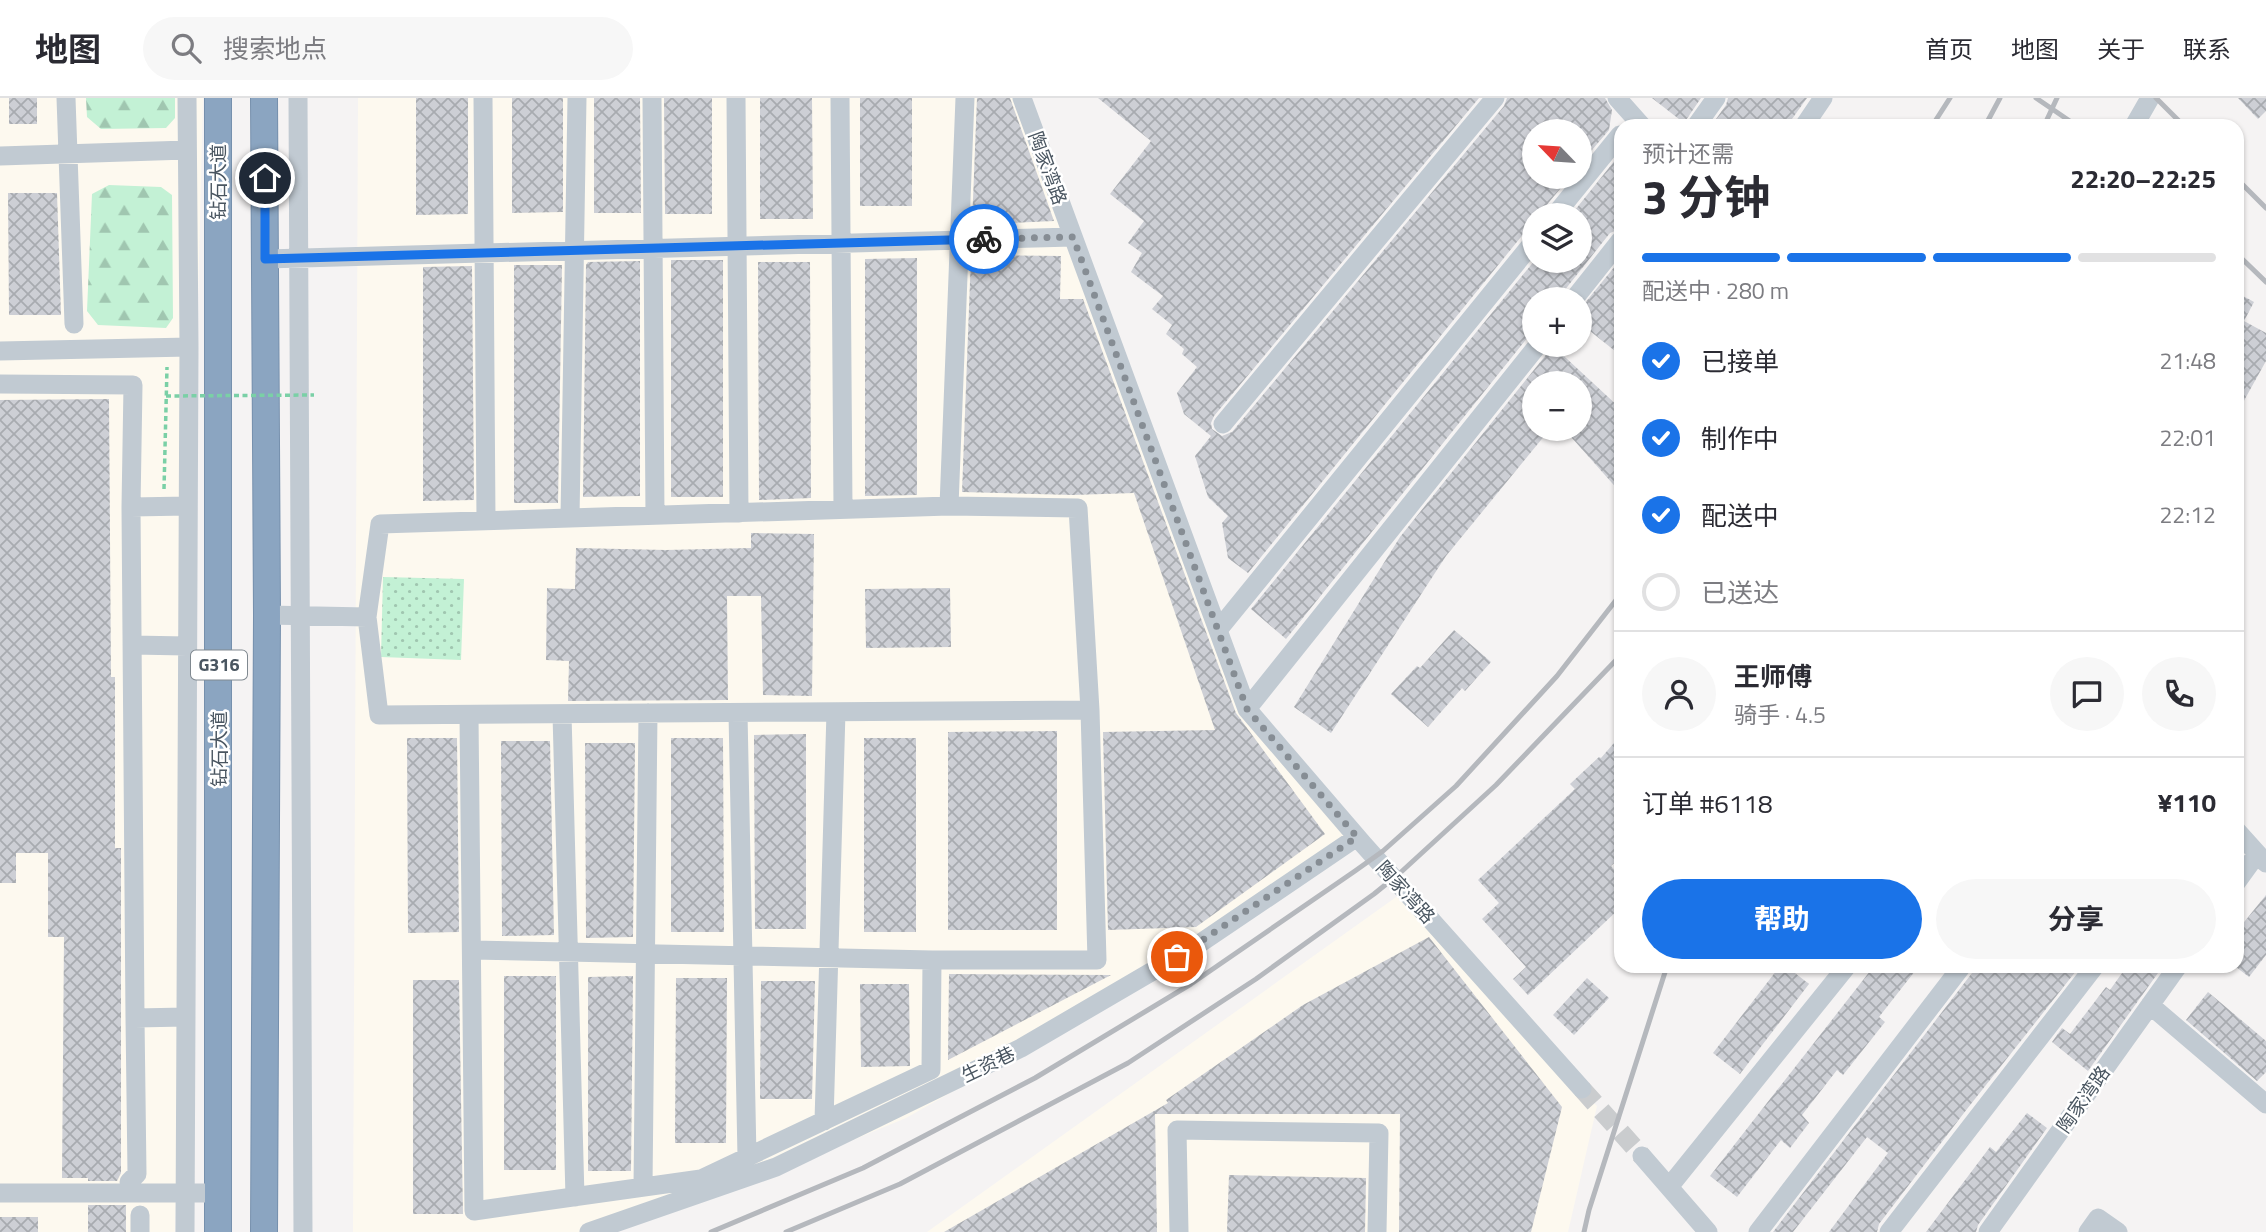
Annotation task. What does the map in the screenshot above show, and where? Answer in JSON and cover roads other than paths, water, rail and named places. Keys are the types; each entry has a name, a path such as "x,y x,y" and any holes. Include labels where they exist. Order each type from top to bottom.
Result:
{"highway":[{"name":"钻石大道","path":"218,98 218,1232"},
{"name":"G316","path":"264,111 267,615 264,1232"}],"street":[{"path":"66,98 74,324"},
{"path":"185,1232 189,347 187,98"},
{"path":"298,98 303,1232"},
{"path":"483,98 486,520"},
{"path":"570,517 578,98"},
{"path":"652,98 655,515"},
{"path":"736,98 739,513"},
{"path":"840,98 843,509"},
{"path":"949,506 964,98"},
{"name":"陶家湾路","path":"1022,98 1247,709 1357,837 1582,1089"},
{"path":"1223,424 1495,98"},
{"path":"1617,98 1632,119"},
{"path":"1701,119 1716,98"},
{"path":"1809,119 1823,98"},
{"path":"2138,119 2150,98"},
{"path":"264,111 298,122"},
{"path":"1565,203 1614,142"},
{"path":"0,156 187,150"},
{"path":"265,259 1073,237"},
{"path":"1584,287 1614,249"},
{"path":"1218,629 1522,256"},
{"path":"188,287 219,288"},
{"path":"0,351 189,347"},
{"path":"1247,709 1528,357"},
{"path":"0,384 132,385 136,1174 129,1182"},
{"path":"131,507 188,506"},
{"path":"472,950 932,960 1097,960 1090,710 1078,508 949,506 380,524 367,617 379,715 1090,710"},
{"path":"188,613 219,614"},
{"path":"267,615 367,617"},
{"path":"132,645 187,646"},
{"path":"738,712 747,1157"},
{"path":"824,1121 836,712"},
{"path":"643,1187 648,713"},
{"path":"562,714 575,1196"},
{"path":"469,715 474,1211 701,1179 931,1070 932,960"},
{"name":"生资巷","path":"589,1232 776,1167 1021,1048 1199,944 1357,837"},
{"path":"2244,839 2262,859 2244,876"},
{"path":"1669,1187 1841,973"},
{"path":"1758,1232 1957,973"},
{"path":"1889,1232 2090,973"},
{"name":"陶家湾路","path":"1988,1232 2173,973"},
{"path":"2150,1005 2266,1104"},
{"path":"135,1018 186,1017"},
{"path":"1179,1232 1177,1130 1379,1133 1377,1232"},
{"path":"1642,1157 1708,1232"},
{"path":"0,1193 219,1193"},
{"path":"2088,1232 2098,1218 2118,1232"}],"tunnel":[{"path":"1582,1089 1642,1156"}],"railway":[{"path":"1936,119 1950,98"},
{"path":"1989,119 2000,98"},
{"path":"2036,98 2067,119"},
{"path":"2047,119 2057,98"},
{"path":"2156,98 2177,119"},
{"path":"2244,186 2266,208"},
{"path":"2244,261 2266,282"},
{"path":"711,1232 863,1168 1035,1078 1191,984 1355,871 1383,851 1456,786 1557,676 1614,603"},
{"path":"786,1232 900,1184 1128,1063 1256,979 1400,873 1496,785 1614,662"},
{"path":"1584,1232 1665,973"}]}
